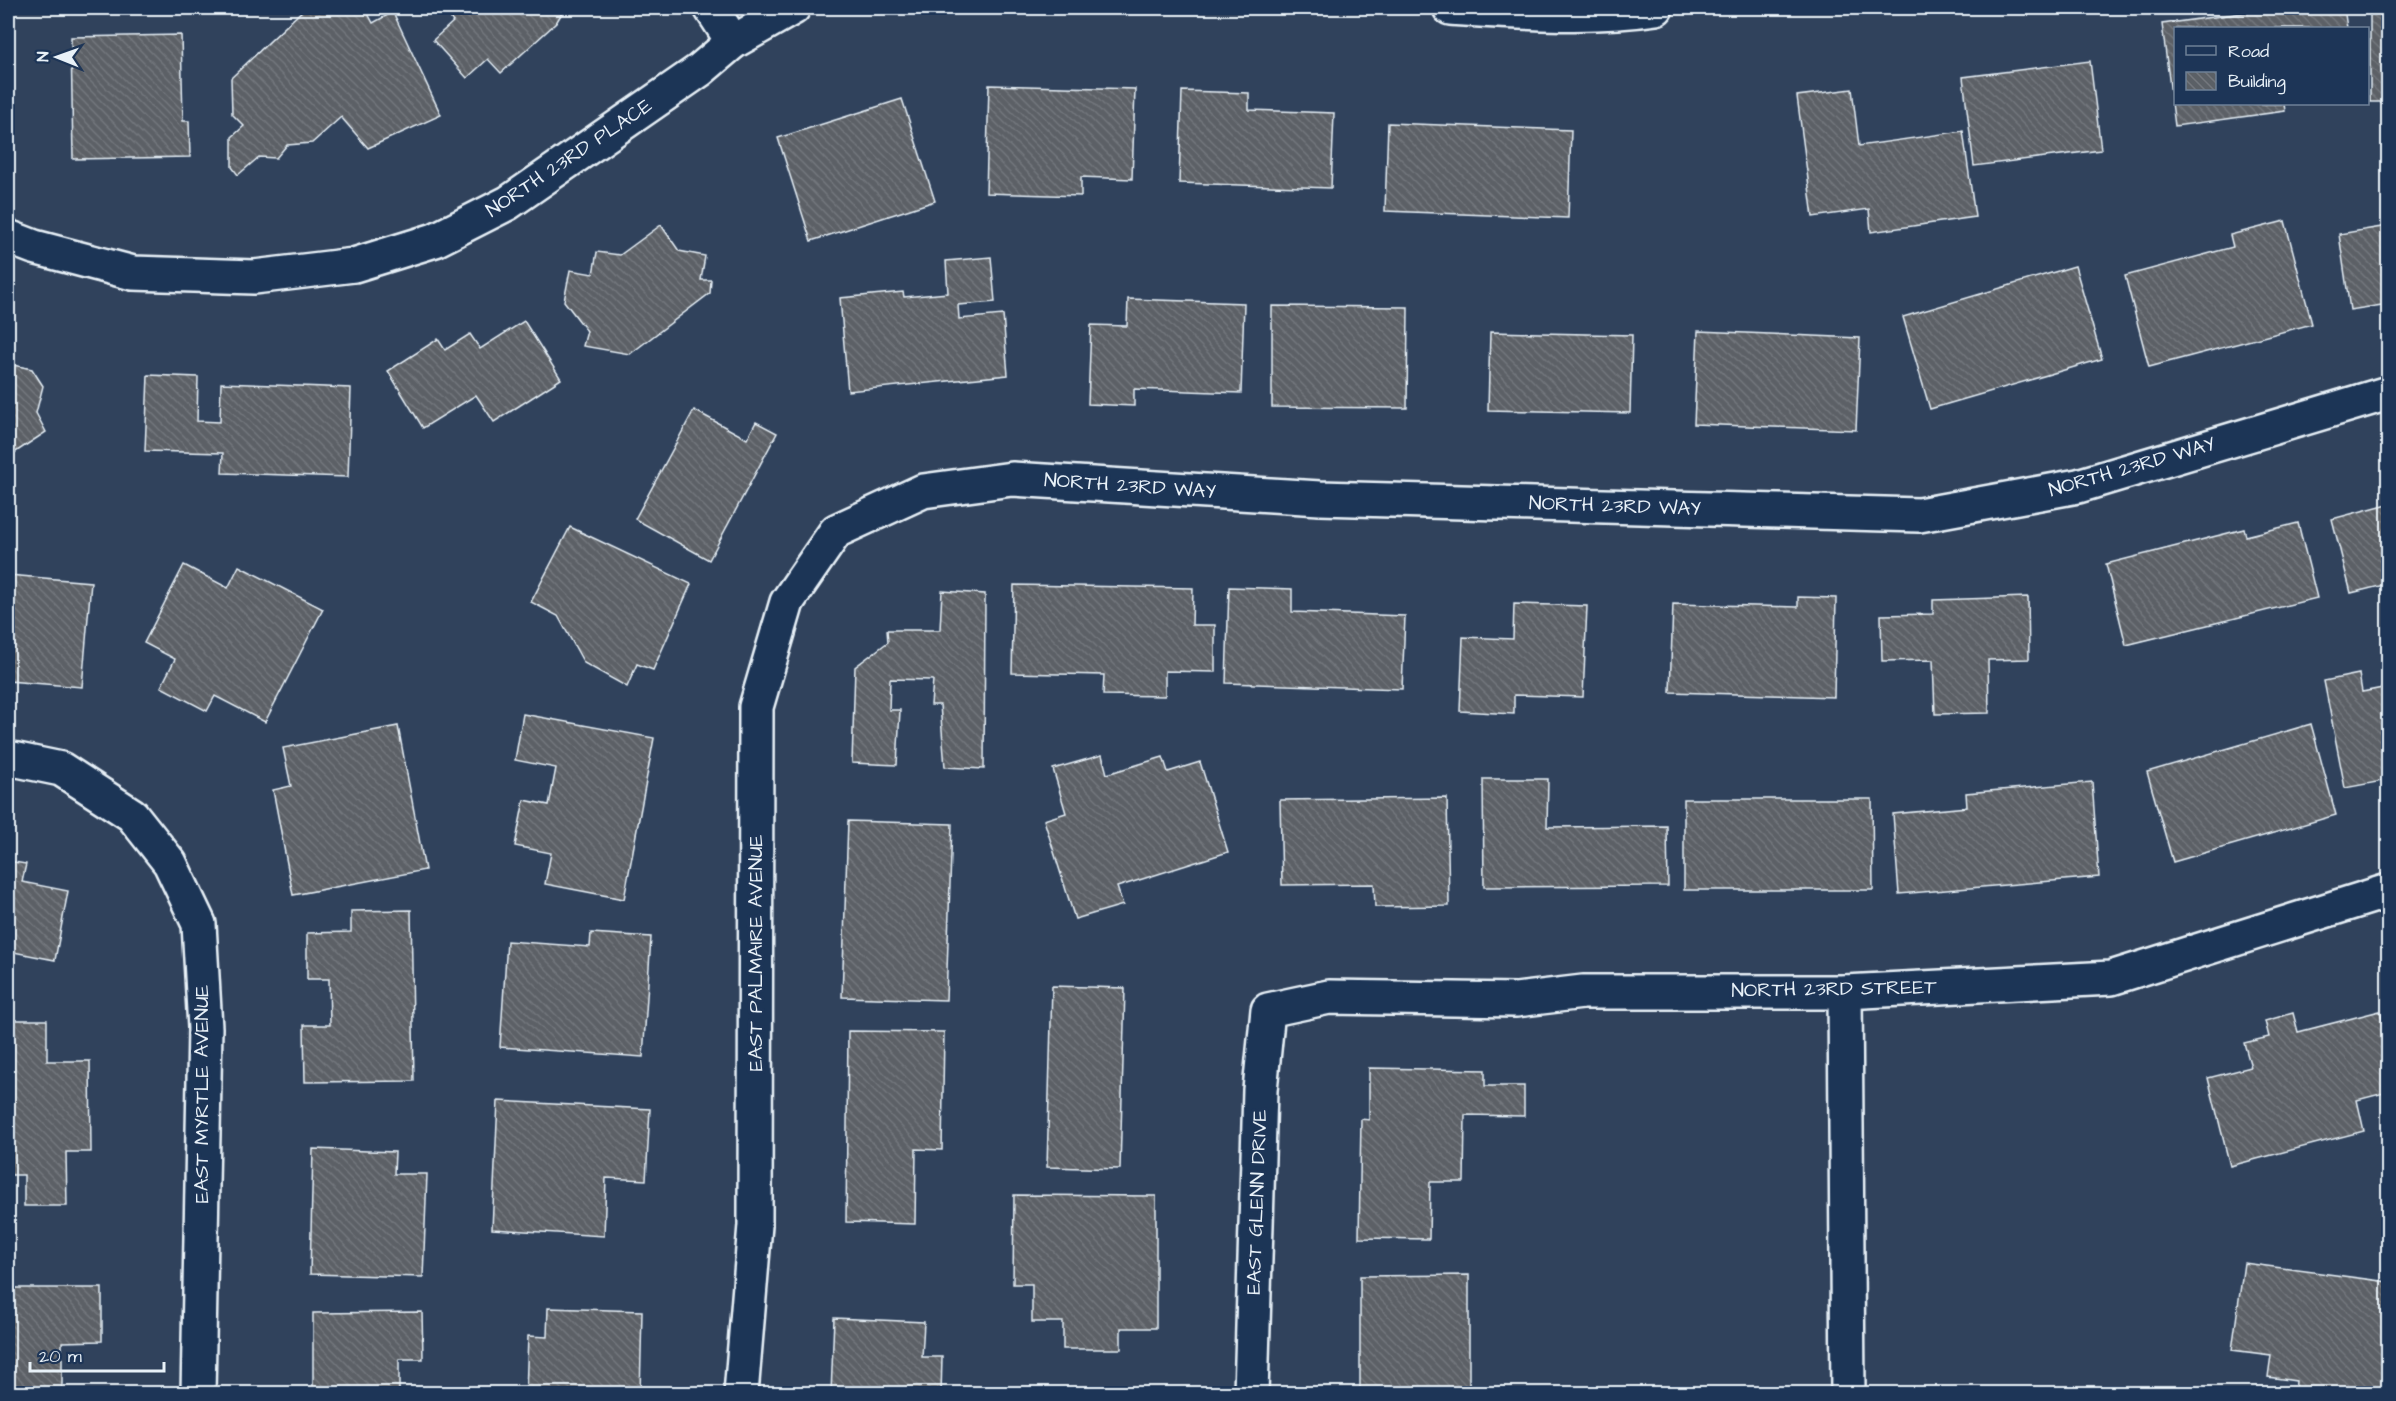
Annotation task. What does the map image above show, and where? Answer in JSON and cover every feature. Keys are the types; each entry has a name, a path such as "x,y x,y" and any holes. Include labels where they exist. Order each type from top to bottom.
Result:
{"street":[{"path":"711,8 733,42"},
{"name":"NORTH 23RD PLACE","path":"8,237 34,247 133,273 254,277 354,265 435,240 508,203 700,70 733,42 793,8"},
{"path":"1450,8 1528,12 1637,11 1656,8"},
{"name":"NORTH 23RD WAY","path":"836,531 923,491 1012,479 1320,498 1919,515 2078,486 2388,393"},
{"name":"EAST PALMAIRE AVENUE","path":"741,1394 755,1225 756,707 787,602 836,531"},
{"name":"EAST MYRTLE AVENUE","path":"8,758 61,769 132,815 170,863 199,924 205,1028 198,1394"},
{"name":"NORTH 23RD STREET","path":"1268,1010 1329,997 1516,1000 1583,992 1845,992 2111,978 2388,891"},
{"path":"1845,992 1848,1394"},
{"name":"EAST GLENN DRIVE","path":"1251,1394 1260,1090 1268,1010"}],"building":[{"path":"305,8 365,8 373,23 393,12 441,115 368,148 341,117 312,143 287,145 276,158 259,157 238,175 232,167 232,137 244,126 232,114 231,78"},
{"path":"466,8 565,8 556,23 501,73 488,59 467,78 433,40 453,22 451,19"},
{"path":"2280,8 2344,8 2347,27 2174,27 2174,105 2284,105 2285,111 2175,126 2162,24"},
{"path":"2370,8 2388,8 2388,102 2370,102"},
{"path":"181,35 183,121 189,121 190,157 73,159 71,37"},
{"path":"2090,61 2101,150 1974,166 1963,77"},
{"path":"989,85 1135,89 1132,179 1081,177 1081,196 986,193"},
{"path":"1852,89 1859,146 1963,131 1975,217 1871,232 1869,209 1813,217 1797,96"},
{"path":"1182,91 1249,93 1249,110 1334,113 1331,188 1179,183"},
{"path":"902,99 935,201 811,241 778,138"},
{"path":"1388,123 1571,130 1568,218 1385,211"},
{"path":"2285,221 2312,324 2149,367 2125,276 2233,247 2230,235"},
{"path":"661,225 679,251 705,256 701,280 711,280 710,293 630,354 583,346 587,331 564,301 570,270 593,274 597,252 620,255"},
{"path":"2388,226 2388,304 2350,310 2339,234"},
{"path":"991,257 995,302 958,305 959,319 1003,315 1008,375 848,391 840,298 903,292 904,297 948,293 946,261"},
{"path":"2075,266 2102,359 1930,409 1903,317"},
{"path":"1128,299 1244,303 1241,393 1134,389 1134,406 1088,404 1091,325 1127,326"},
{"path":"1272,306 1408,307 1407,408 1272,407"},
{"path":"524,321 561,379 494,422 476,395 423,428 388,371 438,339 445,350 470,334 480,349"},
{"path":"1698,331 1860,338 1856,430 1694,424"},
{"path":"1490,332 1632,335 1630,413 1488,410"},
{"path":"8,364 32,369 43,386 36,413 46,432 8,457"},
{"path":"148,375 198,377 197,421 220,422 221,383 351,388 348,477 222,473 223,453 145,451"},
{"path":"694,410 747,439 756,422 777,433 709,560 635,519"},
{"path":"2388,504 2388,584 2351,593 2332,519"},
{"path":"2298,523 2317,598 2126,645 2106,564 2244,529 2246,536"},
{"path":"570,527 691,584 653,670 637,664 627,687 584,663 558,616 531,602"},
{"path":"184,565 228,588 239,566 323,609 265,722 215,696 207,711 161,687 175,659 144,643"},
{"path":"8,575 91,582 82,687 8,681"},
{"path":"1014,585 1193,588 1192,625 1215,625 1215,672 1165,671 1165,696 1103,695 1104,675 1012,673"},
{"path":"1229,587 1292,589 1292,612 1405,616 1402,689 1226,683"},
{"path":"942,591 985,594 984,769 945,767 940,705 931,705 933,680 890,679 889,710 900,710 897,765 852,763 855,667 888,642 887,630 940,630"},
{"path":"1798,597 1836,598 1834,697 1670,692 1673,604 1798,607"},
{"path":"2028,597 2029,659 1988,660 1989,713 1935,714 1933,660 1882,661 1881,615 1933,614 1933,600"},
{"path":"1514,604 1587,606 1583,697 1514,695 1514,714 1460,711 1463,637 1513,639"},
{"path":"2359,674 2362,692 2388,687 2388,780 2345,788 2324,681"},
{"path":"523,714 654,738 624,899 545,884 551,853 515,846 524,800 549,805 556,768 515,760"},
{"path":"2311,724 2336,815 2173,862 2147,772"},
{"path":"398,726 425,870 293,895 273,790 291,786 283,748"},
{"path":"1102,755 1107,774 1163,757 1168,772 1200,762 1228,852 1117,887 1123,905 1075,919 1044,820 1066,813 1053,769"},
{"path":"1483,779 1548,779 1547,827 1667,826 1668,886 1484,887"},
{"path":"2092,782 2099,877 1899,894 1893,814 1967,807 1966,793"},
{"path":"1447,798 1449,906 1375,907 1374,884 1282,885 1280,800"},
{"path":"1684,799 1872,799 1873,890 1684,890"},
{"path":"848,821 952,824 946,1000 842,997"},
{"path":"8,861 26,864 22,882 68,891 55,960 8,951"},
{"path":"411,910 414,1081 305,1082 304,1025 330,1025 329,979 307,979 307,933 351,932 351,911"},
{"path":"591,933 651,937 643,1057 500,1047 507,941 590,947"},
{"path":"1052,986 1125,988 1120,1169 1047,1167"},
{"path":"2380,1011 2388,1044 2388,1092 2357,1100 2364,1131 2230,1166 2208,1078 2251,1067 2244,1043 2269,1037 2265,1021 2293,1013 2298,1032"},
{"path":"8,1020 47,1020 47,1061 90,1061 91,1152 66,1152 67,1206 24,1206 24,1175 8,1175"},
{"path":"848,1031 944,1032 942,1150 916,1149 915,1224 846,1222"},
{"path":"1369,1068 1485,1070 1485,1086 1524,1086 1524,1116 1465,1115 1464,1182 1430,1182 1429,1239 1359,1238 1361,1119 1369,1120"},
{"path":"498,1101 650,1109 646,1180 606,1178 604,1236 492,1229"},
{"path":"313,1149 395,1152 394,1174 427,1174 423,1277 310,1274"},
{"path":"1014,1195 1156,1196 1156,1328 1121,1328 1121,1349 1063,1349 1063,1322 1032,1322 1032,1284 1013,1284"},
{"path":"2244,1263 2388,1282 2388,1394 2295,1394 2296,1381 2268,1377 2271,1355 2232,1350"},
{"path":"1469,1275 1469,1394 1360,1394 1360,1276"},
{"path":"8,1288 102,1288 102,1341 62,1342 62,1394 8,1394"},
{"path":"548,1308 642,1311 640,1394 526,1394 528,1336 547,1337"},
{"path":"422,1312 423,1359 399,1359 399,1394 313,1394 313,1313"},
{"path":"834,1318 924,1322 922,1357 942,1357 941,1394 831,1394"}]}
